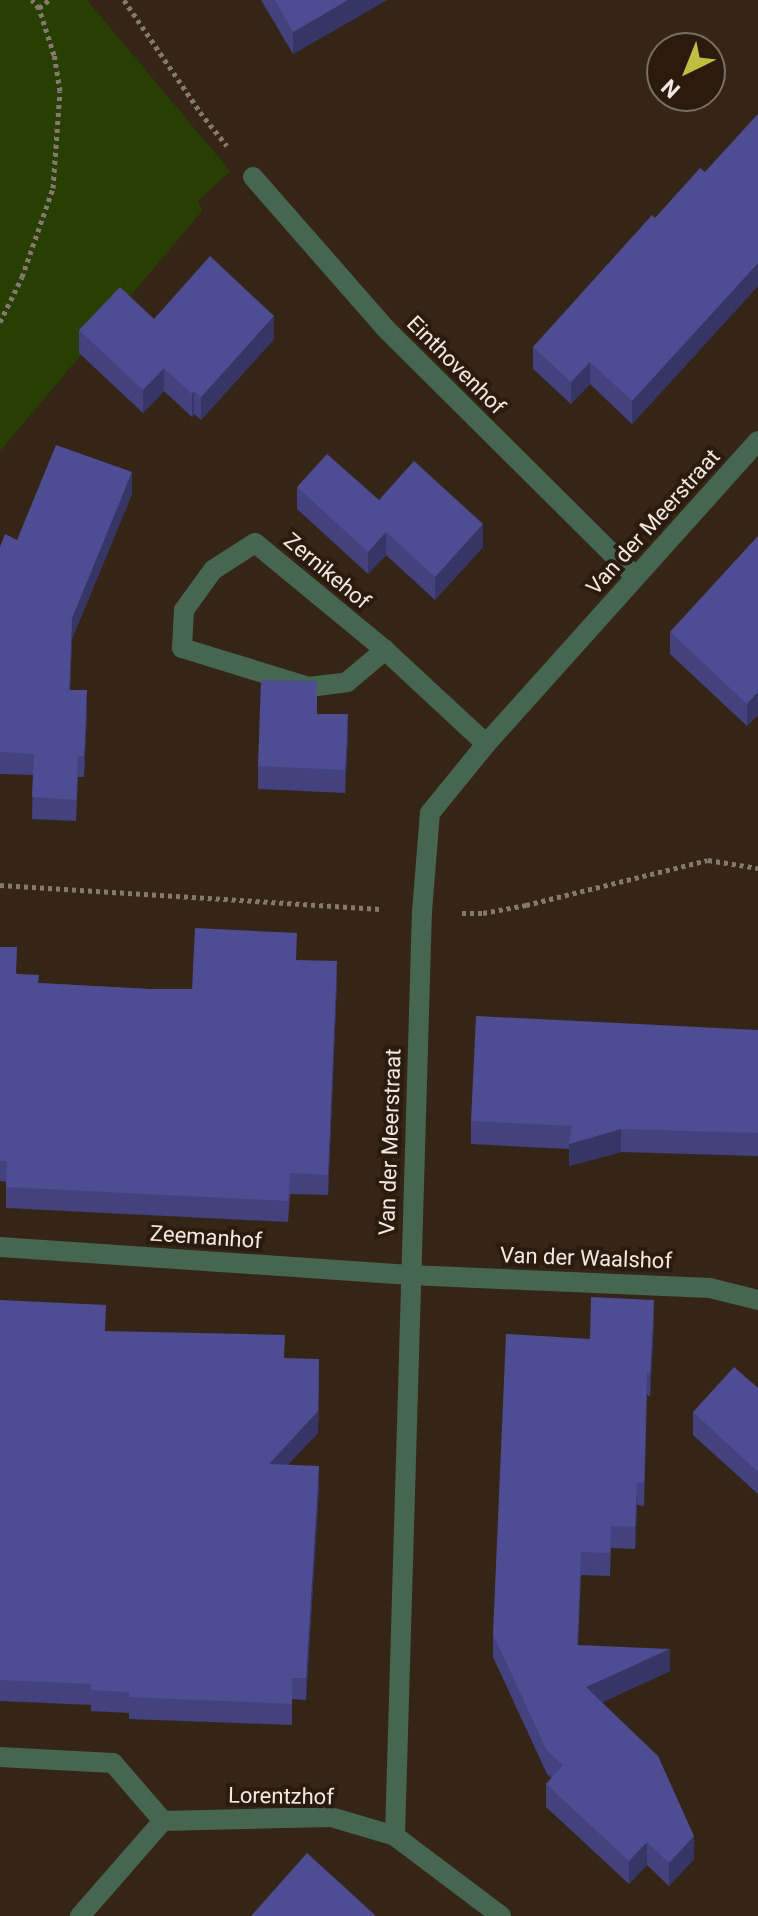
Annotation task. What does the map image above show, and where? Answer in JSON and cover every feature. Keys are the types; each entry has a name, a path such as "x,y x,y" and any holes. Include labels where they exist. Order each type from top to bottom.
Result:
{"street":[{"name":"Einthovenhof","path":"253,177 385,328 635,576"},
{"name":"Van der Meerstraat","path":"395,1836 422,912 430,813 486,744 758,441"},
{"name":"Zernikehof","path":"385,650 347,682 309,687 182,648 184,610 213,570 255,543 385,650 486,744"},
{"name":"Zeemanhof","path":"0,1247 410,1275"},
{"name":"Van der Waalshof","path":"410,1275 710,1288 758,1300"},
{"path":"0,1757 113,1763 163,1821 80,1916"},
{"name":"Lorentzhof","path":"163,1821 331,1817 395,1836"},
{"path":"395,1836 501,1916"}],"path":[{"path":"0,322 22,277 53,188 60,91 54,55 39,8 32,0"},
{"path":"39,8 49,0"},
{"path":"124,0 200,112 253,177"}],"green space":[{"path":"0,0 87,0 230,171 198,201 202,211 0,451"}],"building":[{"path":"275,0 348,0 293,32"},
{"path":"758,114 758,263 632,401 590,362 571,382 533,347 652,215 655,218 700,168 705,172"},
{"path":"210,256 274,316 201,397 194,391 192,394 164,368 143,390 79,330 120,287 154,319"},
{"path":"56,445 132,472 72,618 69,690 87,690 84,756 78,756 76,800 32,797 34,754 0,752 0,547 5,534 17,540"},
{"path":"327,454 379,500 414,461 483,524 435,577 386,532 368,552 297,487"},
{"path":"758,536 758,692 747,704 670,632"},
{"path":"261,680 317,681 317,714 348,714 345,770 258,766"},
{"path":"195,928 297,933 296,960 337,961 328,1175 290,1173 288,1201 6,1187 7,1161 0,1161 0,947 17,947 16,974 39,975 38,983 192,989"},
{"path":"476,1016 758,1030 758,1133 621,1129 569,1144 572,1126 471,1121"},
{"path":"591,1297 654,1300 650,1374 647,1372 644,1483 637,1483 635,1527 611,1526 610,1553 581,1552 577,1645 670,1649 586,1687 658,1756 694,1836 669,1863 647,1842 629,1861 546,1784 563,1765 547,1751 493,1634 506,1334 590,1339"},
{"path":"0,1300 106,1305 105,1331 285,1335 284,1358 319,1359 318,1411 269,1464 319,1466 306,1678 292,1678 292,1704 129,1697 129,1692 91,1690 91,1684 0,1680"},
{"path":"734,1367 758,1388 758,1472 693,1412"},
{"path":"307,1853 376,1916 251,1916"}]}
